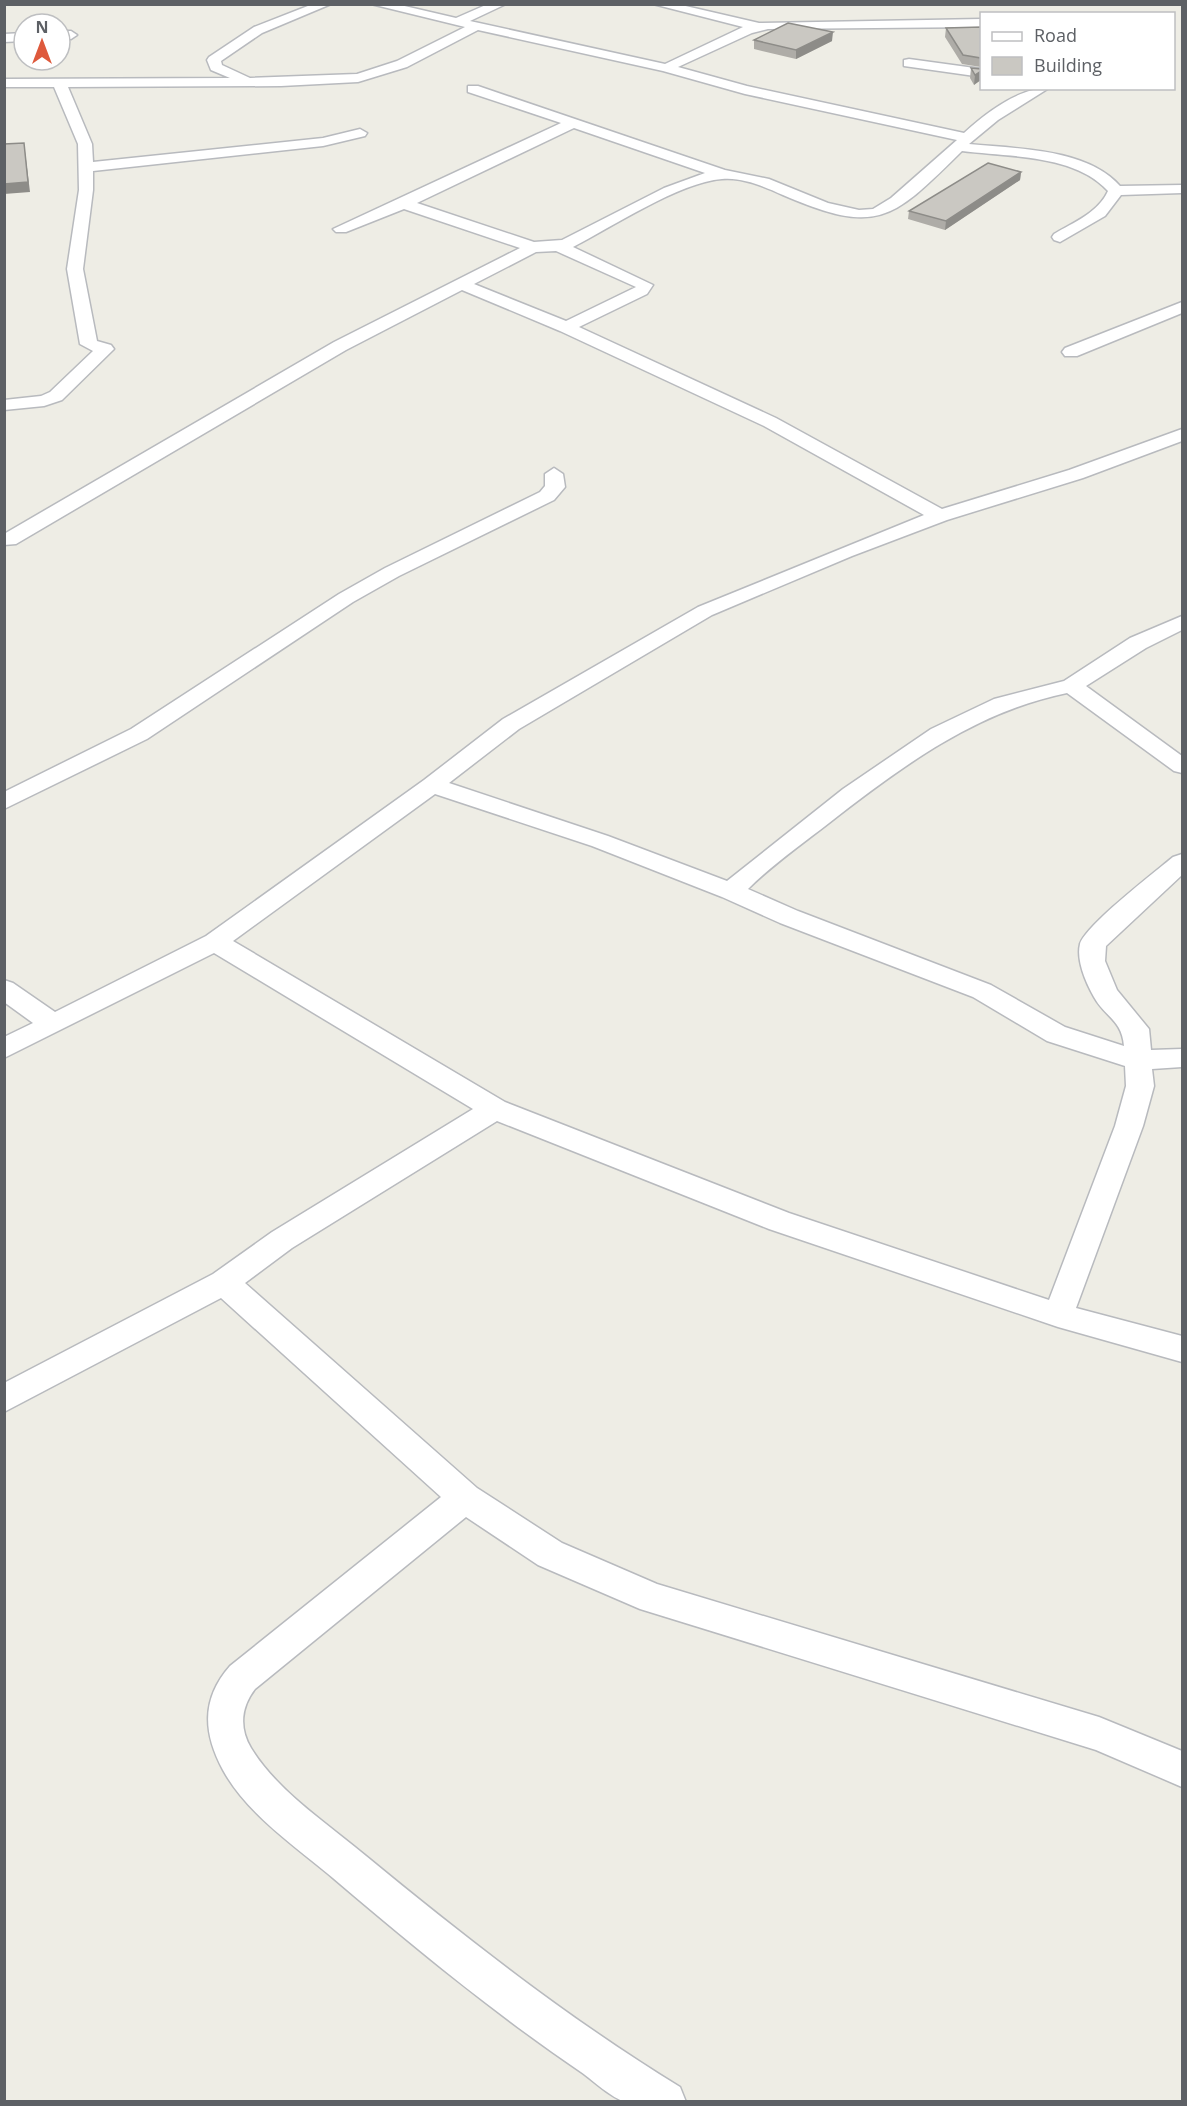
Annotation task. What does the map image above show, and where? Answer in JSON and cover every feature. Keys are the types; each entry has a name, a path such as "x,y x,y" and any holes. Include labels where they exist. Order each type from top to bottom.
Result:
{"street":[{"path":"249,82 216,67 214,60 258,30 325,4"},
{"path":"377,4 666,68 746,90 964,143 1074,164 1104,177 1116,191"},
{"path":"456,22 500,4"},
{"path":"659,4 758,27 795,24 980,23"},
{"path":"4,83 329,80 381,72 475,27"},
{"path":"666,68 758,27"},
{"path":"909,63 980,73"},
{"path":"4,405 44,401 56,396 105,349 89,344 75,269 87,167 85,144 59,82"},
{"path":"473,89 723,174 750,177 784,188 835,212 866,214 890,206 964,143 1040,90"},
{"path":"341,229 404,204 575,122"},
{"path":"87,167 146,163 323,142 360,133"},
{"path":"404,204 533,247 558,246 703,177 723,174"},
{"path":"1116,191 1182,189"},
{"path":"1060,237 1098,214 1113,199 1116,191"},
{"path":"558,246 645,285 641,291 566,327"},
{"path":"9,540 340,346 533,247"},
{"path":"461,284 566,327 760,417 940,516"},
{"path":"1071,352 1182,307"},
{"path":"4,1049 215,942 432,785 511,724 705,611 844,552 940,516 1076,474 1182,435"},
{"path":"4,802 139,734 346,598 392,572 547,496 555,487 554,474"},
{"path":"731,891 774,851 850,793 938,733 989,707 1038,691 1071,687 1138,643 1182,622"},
{"path":"1071,687 1182,765"},
{"path":"432,785 589,837 982,991 1010,1005 1056,1034 1138,1060 1182,1058"},
{"path":"1058,1315 1129,1126 1140,1086 1136,1029 1105,994 1092,961 1093,944 1109,926 1182,862"},
{"path":"215,942 495,1109 779,1221 1058,1315 1182,1349"},
{"path":"4,989 52,1023"},
{"path":"4,1400 224,1282 282,1240 495,1109"},
{"path":"224,1282 465,1497 550,1554 652,1598 1100,1734 1182,1769"},
{"path":"465,1497 262,1659 232,1688 226,1706 225,1725 231,1747 250,1776 281,1809 396,1906 560,2031 665,2102"}],"building":[{"path":"788,23 833,32 796,50 754,40"},
{"path":"980,27 980,58 963,55 946,28"},
{"path":"971,68 980,69 975,75"},
{"path":"24,143 28,182 4,184 4,144"},
{"path":"988,163 1021,172 946,221 909,211"}]}
